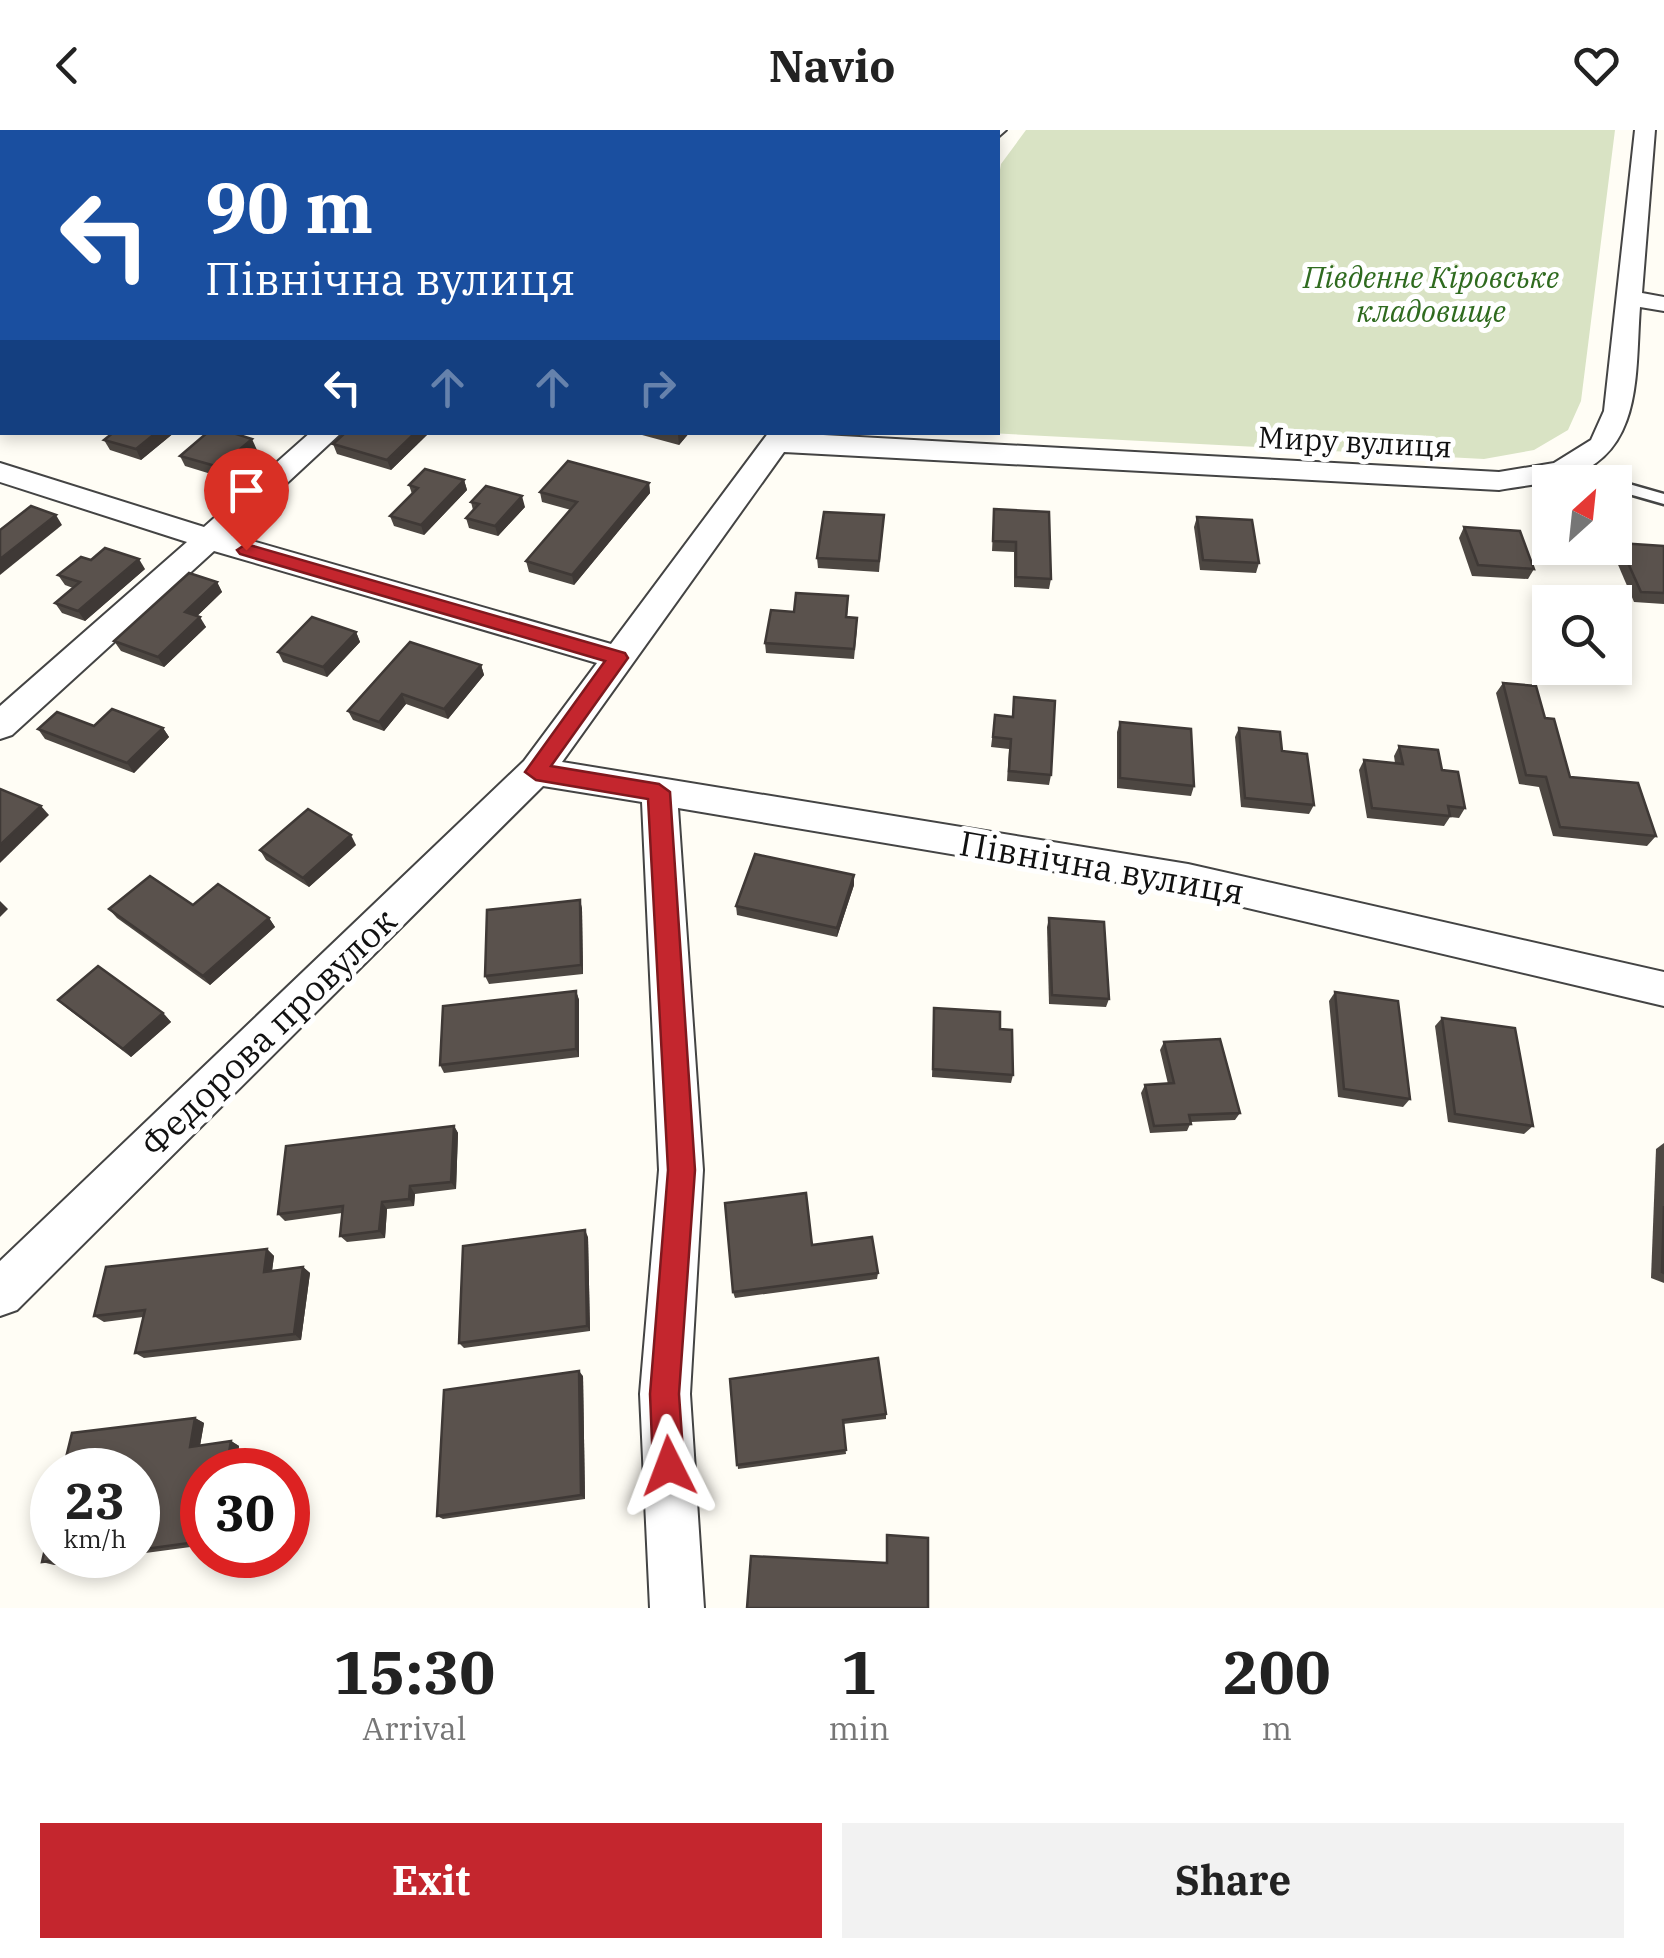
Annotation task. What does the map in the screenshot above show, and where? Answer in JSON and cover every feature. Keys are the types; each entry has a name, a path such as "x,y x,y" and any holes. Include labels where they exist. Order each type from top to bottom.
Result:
{"street":[{"name":"Миру вулиця","path":"1570,465 1604,445 1618,411 1644,130"},
{"path":"1629,298 1664,304"},
{"path":"0,726 325,435"},
{"name":"Миру вулиця","path":"780,438 1499,482 1532,476"},
{"name":"Федорова провулок","path":"0,1293 536,772 780,438"},
{"path":"0,472 209,539 618,658"},
{"name":"Північна вулиця","path":"536,772 1188,879 1664,989"},
{"path":"659,792 682,1170 664,1394 677,1608"}],"lane":[{"path":"1632,490 1664,499"}],"green space":[{"name":"Південне Кіровське кладовище","path":"1026,130 1615,130 1581,401 1568,430 1534,450 1484,459 1000,434 1001,164"}],"building":[{"path":"110,435 153,435 136,449 104,440"},
{"path":"204,435 252,439 219,467 180,456"},
{"path":"343,435 413,435 387,460 333,444"},
{"path":"568,461 649,483 572,575 526,561 577,502 540,492"},
{"path":"425,469 464,480 421,525 390,516 418,488 409,485"},
{"path":"486,486 522,496 495,526 466,518 479,504 471,502"},
{"path":"31,506 56,515 0,559 0,530"},
{"path":"994,509 1049,512 1051,579 1016,577 1016,542 993,541"},
{"path":"824,512 884,515 879,561 817,558"},
{"path":"1197,517 1252,520 1259,563 1203,560"},
{"path":"1464,527 1520,531 1534,569 1478,565"},
{"path":"1632,544 1664,546 1664,593 1641,592 1629,565 1632,565"},
{"path":"105,548 139,559 78,611 55,603 80,582 58,575 81,557 91,560"},
{"path":"189,573 217,582 185,612 200,617 158,657 114,641"},
{"path":"796,593 848,596 846,617 857,618 854,649 765,643 771,610 794,612"},
{"path":"312,617 356,632 323,667 278,652"},
{"path":"410,642 481,665 444,709 402,694 379,722 348,711"},
{"path":"1503,683 1536,686 1545,718 1554,719 1570,777 1638,783 1656,836 1560,827 1546,777 1526,775"},
{"path":"1014,697 1055,701 1051,775 1009,771 1011,739 993,737 995,715 1013,717"},
{"path":"112,709 163,728 127,763 38,729 57,712 94,726"},
{"path":"1120,722 1191,729 1194,786 1120,778"},
{"path":"1239,728 1280,732 1282,751 1307,754 1314,805 1245,798"},
{"path":"1399,746 1438,750 1442,770 1458,772 1465,808 1448,806 1450,816 1372,808 1364,760 1403,764"},
{"path":"0,789 41,806 0,845"},
{"path":"308,809 351,835 303,878 260,850"},
{"path":"755,854 854,875 837,928 736,906"},
{"path":"150,876 193,905 218,884 269,918 203,976 109,909"},
{"path":"580,900 581,965 485,976 487,910"},
{"path":"1049,918 1104,922 1109,999 1052,995"},
{"path":"98,966 163,1013 123,1049 58,1000"},
{"path":"576,991 576,1049 440,1065 443,1006"},
{"path":"1335,992 1398,1001 1410,1099 1344,1089"},
{"path":"934,1008 1000,1012 1000,1029 1012,1030 1013,1075 933,1069"},
{"path":"1442,1018 1515,1028 1533,1126 1455,1114"},
{"path":"1220,1039 1240,1113 1189,1115 1191,1124 1154,1126 1145,1085 1174,1083 1164,1042"},
{"path":"454,1126 451,1182 410,1186 409,1199 382,1202 379,1231 340,1236 343,1206 278,1214 286,1146"},
{"path":"806,1193 812,1245 872,1237 878,1273 733,1292 725,1203"},
{"path":"1664,1206 1664,1273 1662,1272"},
{"path":"585,1230 587,1326 459,1343 463,1246"},
{"path":"267,1249 264,1272 303,1267 294,1334 135,1353 145,1310 94,1316 106,1267"},
{"path":"878,1358 886,1414 843,1420 846,1450 737,1465 730,1379"},
{"path":"579,1371 581,1495 437,1516 444,1390"},
{"path":"195,1418 190,1447 231,1441 230,1448 180,1448 180,1544 160,1547 160,1448 68,1448 72,1433"},
{"path":"887,1535 928,1538 928,1608 747,1608 751,1556 887,1563"}],"route":[{"path":"246,550 618,658 536,772 659,792 682,1170 664,1394 669,1466"}]}
